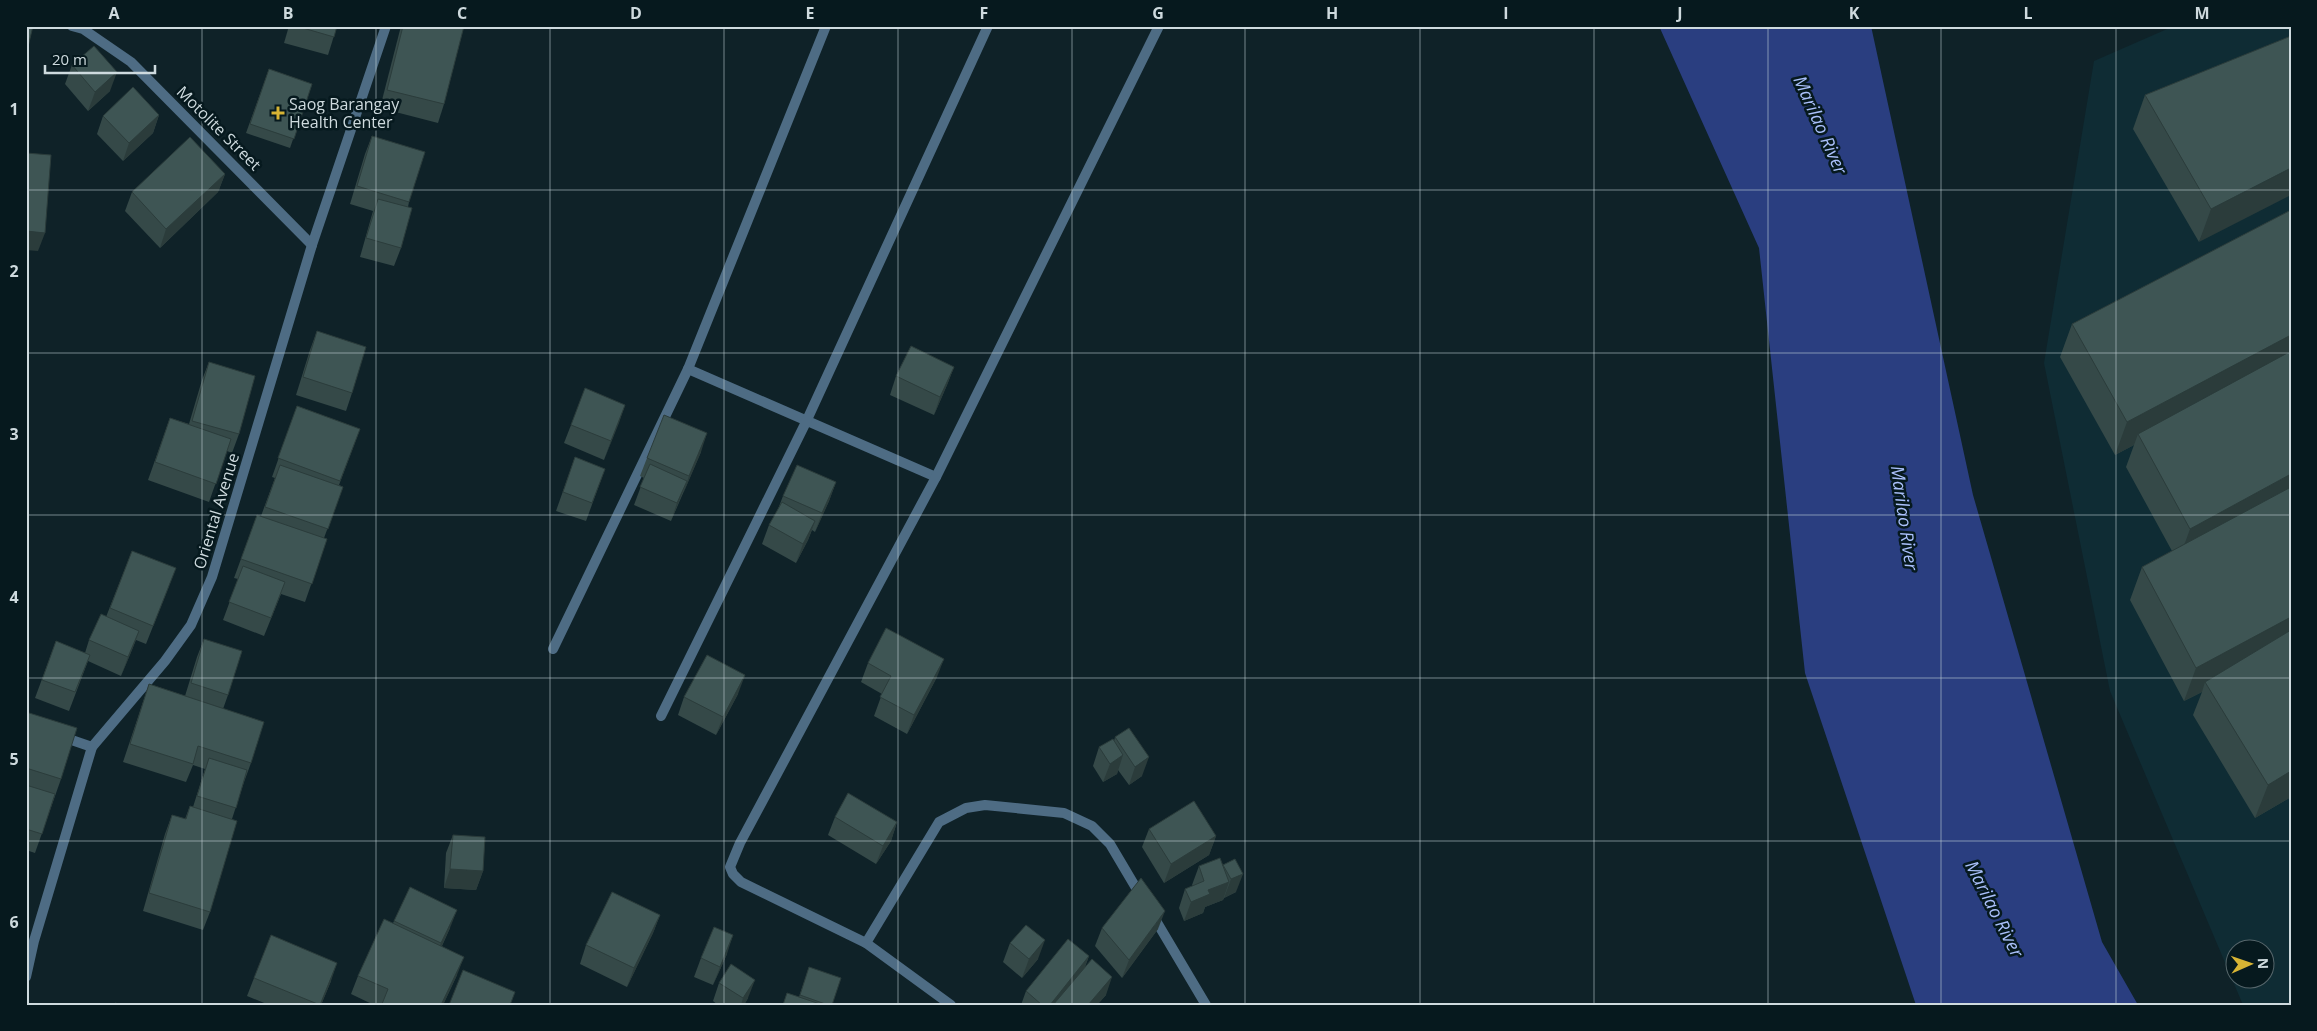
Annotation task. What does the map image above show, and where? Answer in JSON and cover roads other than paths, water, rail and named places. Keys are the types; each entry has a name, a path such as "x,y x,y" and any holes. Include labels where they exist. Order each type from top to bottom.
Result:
{"street":[{"name":"Motolite Street","path":"72,26 83,29 131,62 312,245"},
{"name":"Oriental Avenue","path":"26,977 30,940 92,747 165,660 191,625 212,577 312,245 386,26"},
{"path":"554,649 688,369 826,26"},
{"path":"660,716 806,422 988,26"},
{"path":"951,1005 866,944 741,882 733,874 730,866 744,834 936,477 1159,26"},
{"path":"688,369 936,477"},
{"path":"45,731 92,747"},
{"path":"866,944 940,822 966,808 985,806 1064,813 1092,826 1110,844 1206,1005"}],"water":[{"name":"Marilao River","path":"1659,26 1871,26 1973,495 2102,942 2138,1005 1916,1005 1805,673 1759,248"}],"place":[{"name":"Saog Barangay Health Center","path":"278,113"}]}
